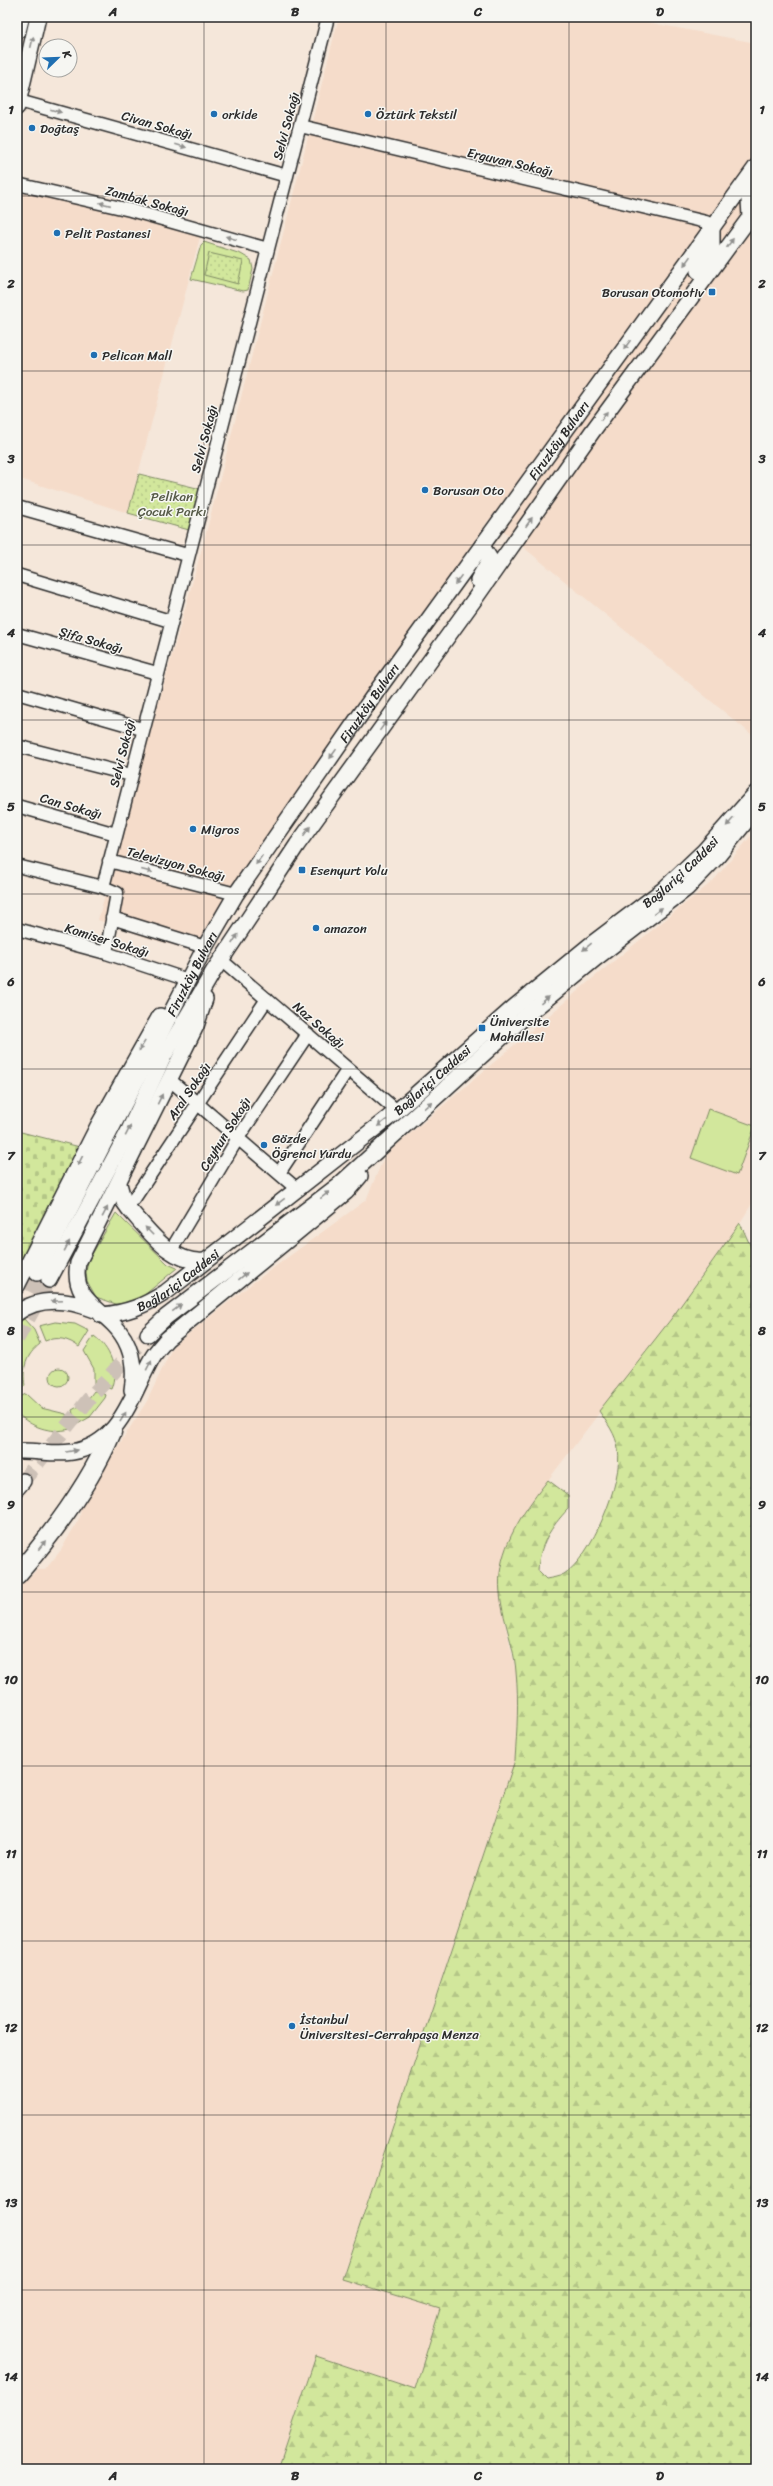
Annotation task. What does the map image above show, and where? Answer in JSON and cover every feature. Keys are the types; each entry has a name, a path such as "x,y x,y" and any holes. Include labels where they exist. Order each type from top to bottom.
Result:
{"highway":[{"path":"17,28 20,17"},
{"path":"17,1575 61,1519 104,1450 112,1432"}],"main road":[{"path":"18,104 38,17"},
{"name":"Firuzköy Bulvarı","path":"754,215 666,331 297,845 217,966 164,1056 129,1130 43,1277 188,980 205,947 236,894 379,688 756,167"},
{"path":"754,215 750,200 756,186"},
{"path":"666,331 677,300 706,261 712,249 712,226"},
{"path":"456,625 464,601 490,559 482,546"},
{"name":"Bağlariçi Caddesi","path":"148,1334 166,1317 339,1185 522,1019 596,958 623,929 679,876 756,793"},
{"name":"Bağlariçi Caddesi","path":"98,1312 125,1313 141,1307 166,1292 397,1111 513,1008 623,929 687,888 717,857 756,809"},
{"path":"131,1399 134,1375 132,1357 124,1339 113,1324 98,1312 86,1299 78,1281 78,1263 119,1184 196,1026 217,966"},
{"path":"17,1286 137,1054 161,1014 188,980"},
{"path":"17,1443 34,1450 51,1453 74,1452 95,1444 112,1432 120,1423 152,1357 167,1339 346,1192 378,1150"},
{"path":"119,1184 124,1202 129,1209 170,1252 185,1260 205,1260"},
{"path":"17,1312 38,1303 59,1301 80,1304 98,1312"},
{"path":"17,1451 34,1450"}],"street":[{"name":"Selvi Sokağı","path":"103,887 187,555 287,176 298,121 328,17"},
{"name":"Civan Sokağı","path":"18,104 287,176"},
{"name":"Erguvan Sokağı","path":"298,121 695,220 712,226"},
{"name":"Zambak Sokağı","path":"17,184 130,210 268,249"},
{"path":"17,507 187,555"},
{"path":"17,575 170,621"},
{"name":"Şifa Sokağı","path":"17,634 157,674"},
{"path":"17,693 142,729"},
{"path":"17,746 131,775"},
{"name":"Can Sokağı","path":"17,806 116,834"},
{"name":"Televizyon Sokağı","path":"109,861 236,894"},
{"path":"17,866 103,887 117,893 106,953"},
{"path":"112,918 205,947"},
{"name":"Komiser Sokağı","path":"17,929 106,953 188,980"},
{"name":"Naz Sokağı","path":"217,966 267,999 397,1111"},
{"name":"Aral Sokağı","path":"134,1199 267,999"},
{"name":"Ceyhun Sokağı","path":"170,1252 238,1138 308,1034"},
{"path":"279,1173 348,1069"},
{"path":"170,1080 297,1189"}],"shaded area":[{"path":"339,17 620,17 756,43 756,738 489,519 202,941 187,949 151,939 98,920 204,541"},
{"name":"Pelican Mall","path":"17,181 201,233 128,513 17,478"},
{"path":"756,830 756,1197 740,1223 671,1319 526,1509 504,1619 516,1671 518,1724 515,1760 342,2278 440,2309 415,2389 316,2356 278,2469 17,2469 17,1588 37,1570 45,1570 61,1550 80,1517 81,1504 147,1401 173,1346 254,1282 366,1200 385,1155 593,978 713,881"}],"green space":[{"path":"204,242 241,254 251,260 253,269 248,290 243,291 191,279 201,245"},
{"path":"209,253 243,261 238,284 204,275"},
{"name":"Pelikan Çocuk Parkı","path":"139,474 201,489 189,530 128,513"},
{"path":"708,1109 755,1126 737,1175 691,1158"},
{"path":"17,1131 80,1147 17,1271"},
{"path":"116,1213 168,1264 177,1268 142,1297 129,1303 116,1304 96,1297 87,1281 86,1272 88,1261"},
{"path":"740,1223 756,1258 756,2469 278,2469 316,2356 415,2389 440,2309 342,2279 515,1760 518,1705 515,1660 503,1610 499,1585 502,1560 506,1548 511,1535 525,1512 548,1480 568,1495 568,1509 551,1530 543,1545 538,1571 546,1579 562,1575 574,1565 585,1552 595,1536 611,1498 619,1463 618,1449 615,1438 599,1411 671,1319"},
{"path":"24,1319 34,1330 40,1344 31,1353 26,1362 24,1373 25,1386 17,1390 17,1324"},
{"path":"55,1322 75,1324 89,1331 79,1347 63,1339 49,1339 45,1341 39,1326"},
{"path":"94,1336 105,1347 112,1360 114,1374 111,1389 94,1384 94,1369 84,1351"},
{"path":"59,1368 65,1371 68,1377 65,1383 59,1386 53,1383 50,1377 53,1371"},
{"path":"94,1391 106,1395 105,1398 90,1417 76,1425 72,1410 85,1403"},
{"path":"26,1394 41,1408 66,1414 70,1429 55,1431 48,1430 35,1426 22,1418 17,1413 17,1398"}],"tunnel":[{"path":"17,1311 37,1273"},
{"path":"17,1339 49,1280"},
{"path":"23,1481 89,1399 148,1334"}],"place":[{"name":"orkide","path":"214,114"},
{"name":"Öztürk Tekstil","path":"368,114"},
{"name":"Doğtaş","path":"32,128"},
{"name":"Pelit Pastanesi","path":"57,233"},
{"name":"Borusan Otomotiv","path":"712,292"},
{"name":"Pelican Mall","path":"94,355"},
{"name":"Borusan Oto","path":"425,490"},
{"name":"Migros","path":"193,829"},
{"name":"Esenyurt Yolu","path":"302,870"},
{"name":"amazon","path":"316,928"},
{"name":"Üniversite Mahallesi","path":"482,1028"},
{"name":"Gözde Öğrenci Yurdu","path":"264,1145"},
{"name":"İstanbul Üniversitesi-Cerrahpaşa Menza","path":"292,2026"}]}
